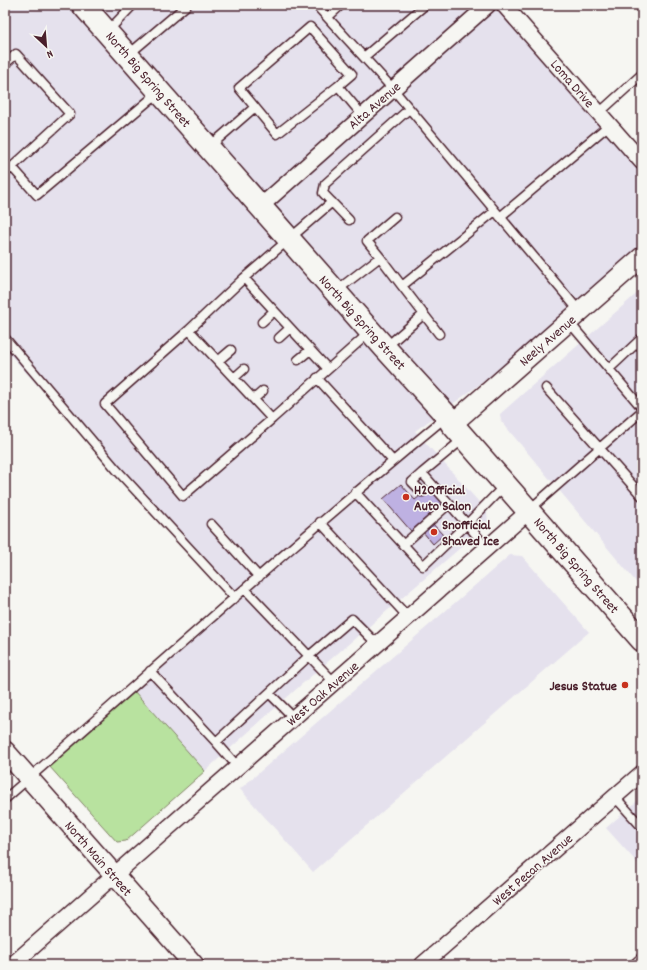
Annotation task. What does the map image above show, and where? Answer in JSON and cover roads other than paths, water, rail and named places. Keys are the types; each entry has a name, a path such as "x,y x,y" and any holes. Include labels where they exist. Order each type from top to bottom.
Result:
{"highway":[{"name":"North Big Spring Street","path":"83,5 385,348 455,425 505,485 642,640"}],"street":[{"name":"Alta Avenue","path":"260,206 488,5"},
{"name":"Loma Drive","path":"504,5 642,162"},
{"name":"Neely Avenue","path":"455,425 642,257"},
{"name":"West Oak Avenue","path":"12,965 115,876 528,511"},
{"name":"North Main Street","path":"5,751 194,965"},
{"name":"West Pecan Avenue","path":"422,965 642,773"}],"lane":[{"path":"107,32 133,5"},
{"path":"128,55 187,5"},
{"path":"316,5 393,89 497,214 574,317 609,369 640,402"},
{"path":"328,17 341,5"},
{"path":"364,57 425,5"},
{"path":"310,27 352,74 338,86 277,134 239,88 310,27"},
{"path":"5,64 16,54 70,114 5,173"},
{"path":"599,112 642,74"},
{"path":"338,86 363,116"},
{"path":"12,167 37,195 159,91"},
{"path":"208,147 255,107"},
{"path":"349,220 323,193 325,184 409,109"},
{"path":"402,286 497,214 609,124"},
{"path":"332,202 244,278 189,330 105,404 183,496 371,331"},
{"path":"395,217 367,241 439,334"},
{"path":"336,292 380,257"},
{"path":"244,278 328,369"},
{"path":"262,322 274,311"},
{"path":"385,348 424,314"},
{"path":"279,338 290,328"},
{"path":"189,330 272,419"},
{"path":"5,338 116,469 235,598"},
{"path":"609,369 642,338"},
{"path":"218,361 231,350"},
{"path":"298,360 310,350"},
{"path":"234,378 244,369"},
{"path":"317,378 393,461"},
{"path":"546,388 642,496"},
{"path":"254,399 263,391"},
{"path":"528,511 642,411"},
{"path":"5,798 320,522 393,461 455,425"},
{"path":"422,492 412,482 422,473 455,425"},
{"path":"422,473 487,548"},
{"path":"356,492 423,566 505,485"},
{"path":"403,545 449,504"},
{"path":"320,522 408,617"},
{"path":"211,524 259,577"},
{"path":"245,589 334,682"},
{"path":"216,742 352,619 377,644"},
{"path":"150,671 238,767"},
{"path":"269,693 294,718"},
{"path":"615,797 642,827"},
{"path":"633,965 642,958"}],"place":[{"name":"H2Official Auto Salon","path":"406,497"},
{"name":"Snofficial Shaved Ice","path":"434,532"},
{"name":"Jesus Statue","path":"625,685"}]}
